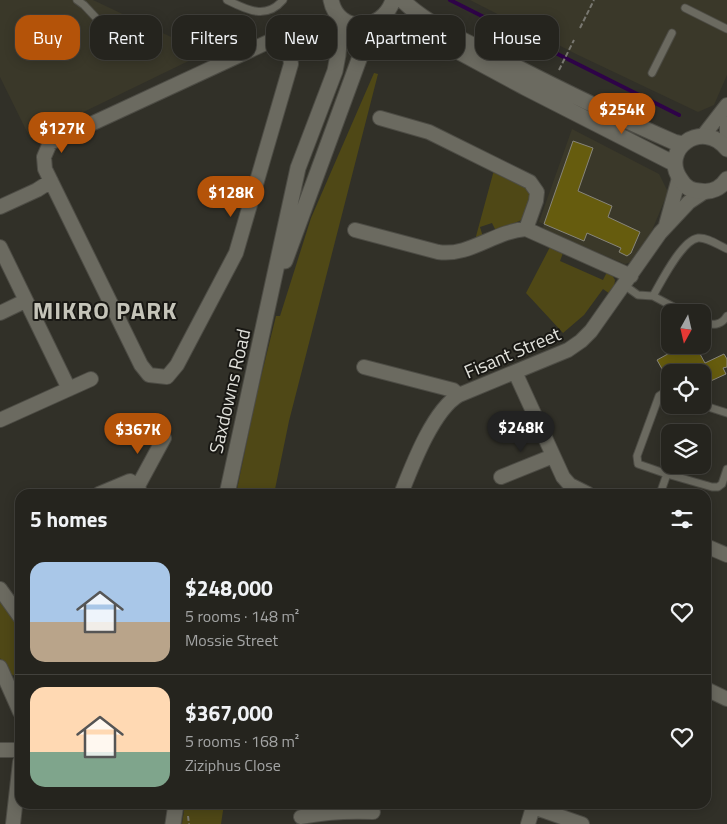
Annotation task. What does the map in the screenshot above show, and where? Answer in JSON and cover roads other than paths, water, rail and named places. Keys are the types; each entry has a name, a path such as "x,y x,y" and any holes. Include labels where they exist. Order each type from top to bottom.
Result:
{"street":[{"path":"332,0 341,18 347,21"},
{"name":"Saxdowns Road","path":"384,15 390,8 393,0"},
{"path":"402,0 418,14 474,46 572,96 674,142 683,144"},
{"name":"Saxdowns Road","path":"228,489 248,390 271,297 278,256 298,168 335,71 339,50 341,18"},
{"path":"278,41 286,46 290,54 291,64 236,252 177,366 167,377 149,375 141,364 51,181 44,163 45,152 50,143 268,42 278,41"},
{"path":"465,55 677,171 690,188 715,192 727,179"},
{"name":"Saxdowns Road","path":"271,297 362,60"},
{"path":"702,136 727,105"},
{"path":"380,118 429,132 530,182 536,192 536,201 526,229"},
{"path":"727,124 727,138"},
{"path":"677,171 678,150 683,144 695,137 702,136 717,139 727,148"},
{"name":"Fisant Street","path":"665,226 677,171"},
{"path":"0,208 51,181"},
{"name":"Fisant Street","path":"403,489 416,456 444,408 459,395 568,350 581,341 591,331 665,226 690,202 715,192"},
{"path":"355,230 438,252 450,253 462,251 515,230 526,229 627,281"},
{"path":"0,247 69,389"},
{"path":"0,313 25,301"},
{"path":"364,366 453,390 459,395"},
{"path":"515,372 566,482 576,489"},
{"path":"0,420 91,379"},
{"path":"139,489 164,438"},
{"path":"501,477 553,456"},
{"path":"110,489 127,481 133,482 138,489"},
{"path":"711,548 727,555"},
{"path":"0,589 15,610"},
{"path":"0,667 14,683"},
{"path":"711,691 727,699"},
{"path":"0,750 15,750"},
{"path":"13,824 15,806"},
{"path":"173,824 175,809"},
{"path":"528,824 533,809"},
{"path":"544,809 582,824"},
{"path":"301,817 348,811 373,813"}],"lane":[{"path":"77,0 93,15"},
{"path":"227,0 248,10 262,12 274,9 283,0"},
{"path":"685,8 727,29"},
{"path":"652,73 672,33"},
{"path":"653,296 682,248 691,240 697,238 704,239 727,248"},
{"path":"627,281 638,295 653,296 668,304"},
{"path":"711,324 719,324 727,316"},
{"path":"661,395 637,460 638,464 661,472"},
{"path":"711,408 727,413"},
{"path":"662,489 667,474 718,487 722,484 727,469"}],"waterway":[{"path":"450,0 679,115"}],"district":[{"name":"MIKRO PARK","path":"105,310"}]}
